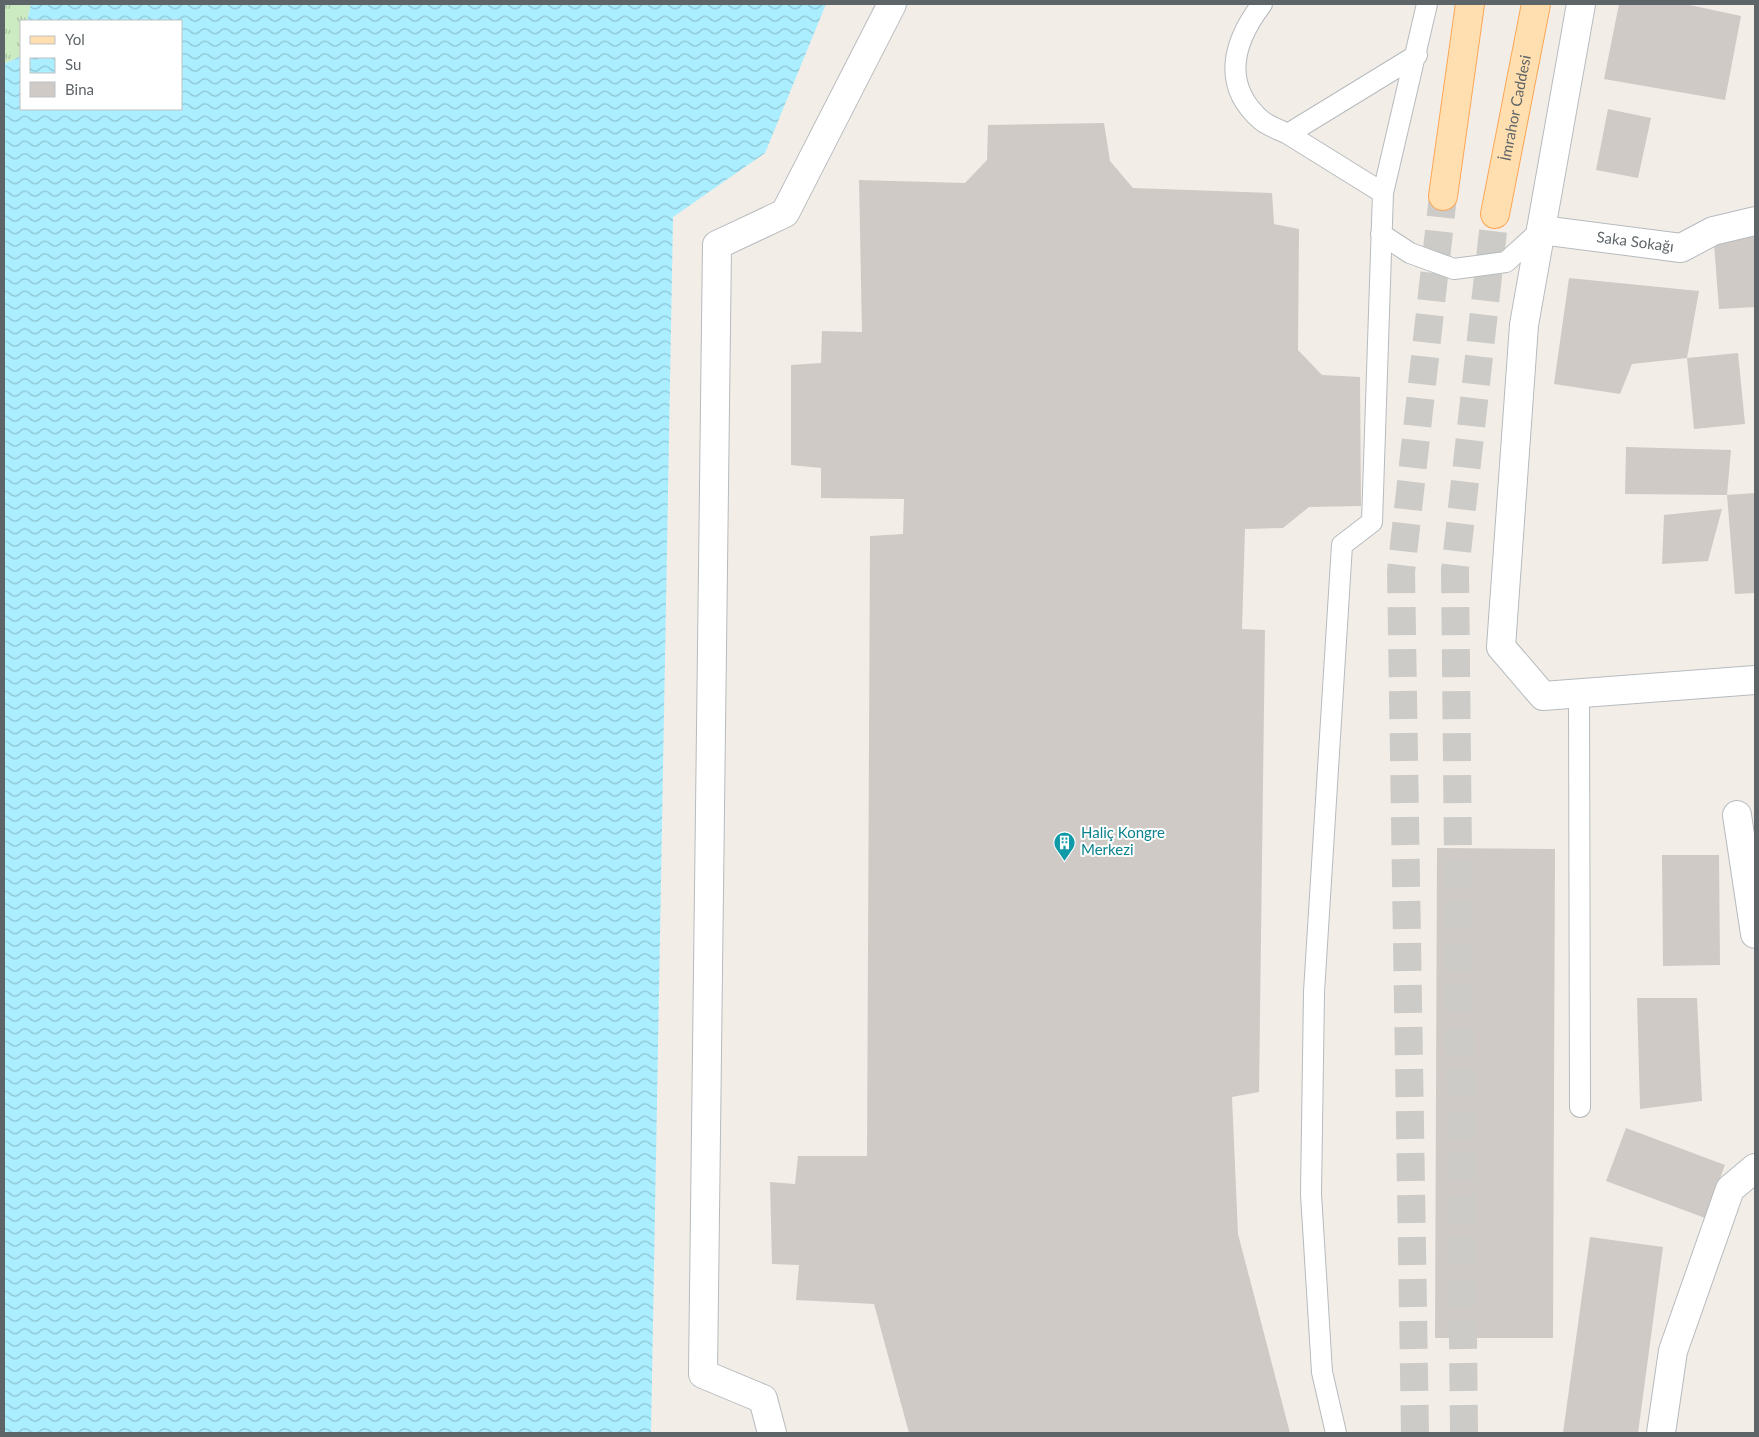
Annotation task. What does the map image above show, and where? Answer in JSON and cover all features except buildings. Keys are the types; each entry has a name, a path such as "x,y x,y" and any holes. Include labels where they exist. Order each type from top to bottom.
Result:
{"main road":[{"path":"1443,196 1470,4"},
{"name":"İmrahor Caddesi","path":"1496,214 1536,4"}],"street":[{"path":"772,1433 763,1399 703,1374 717,245 785,213 892,4"},
{"path":"1581,4 1524,325 1501,647 1543,696 1755,680"},
{"name":"Saka Sokağı","path":"1541,230 1681,248 1714,231 1755,221"},
{"path":"1737,814 1755,934"},
{"path":"1661,1433 1673,1351 1730,1189 1755,1168"}],"lane":[{"path":"1262,4 1252,17 1238,45 1234,76 1244,99 1262,120 1383,193"},
{"path":"1336,1433 1322,1372 1311,1194 1314,992 1342,545 1372,522 1383,193 1417,55 1427,4"},
{"path":"1288,134 1417,55"},
{"path":"1381,234 1410,252 1454,269 1506,262 1541,230"},
{"path":"1579,693 1580,1106"}],"green space":[{"path":"4,4 31,4 27,20 20,20 20,56 4,64"}],"water":[{"path":"31,4 826,4 765,153 673,217 651,1433 4,1433 4,64 20,56 20,110 182,110 182,20 27,20"}],"tunnel":[{"path":"1415,1433 1401,572 1443,196"},
{"path":"1464,1433 1455,570 1495,214"}],"place":[{"name":"Haliç Kongre Merkezi","path":"1065,861"}]}
